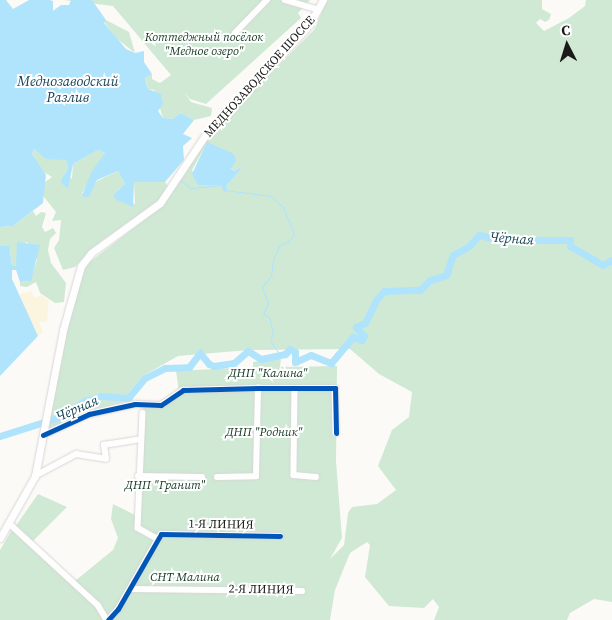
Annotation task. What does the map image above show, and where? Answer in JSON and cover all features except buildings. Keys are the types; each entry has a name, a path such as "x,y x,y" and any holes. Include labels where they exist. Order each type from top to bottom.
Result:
{"main road":[{"name":"МЕДНОЗАВОДСКОЕ ШОССЕ","path":"0,538 35,476 63,330 81,266 91,253 152,212 178,179 204,137 309,26 323,0"}],"street":[{"path":"235,33 267,0"},
{"path":"285,0 319,10"},
{"path":"217,477 256,476 258,388"},
{"path":"43,435 89,414 170,402 184,390 258,388 335,388 336,432"},
{"path":"295,388 294,475 316,477"},
{"path":"9,523 93,600 107,620 130,589 159,536 138,528 138,476 143,405"},
{"path":"35,476 76,454 106,459 104,445 141,438"},
{"path":"138,476 202,477"},
{"name":"1-Я ЛИНИЯ","path":"159,536 280,536"},
{"name":"2-Я ЛИНИЯ","path":"130,589 302,591"}],"green space":[{"name":"Коттеджный посёлок \"Медное озеро\"","path":"64,0 310,0 298,13 301,18 206,104 190,99 184,92 191,102 212,108 211,116 194,120 181,113 172,119 163,118 154,90 148,89 145,78 152,74 152,79 160,83 171,75 113,6"},
{"path":"327,0 542,0 542,9 551,14 549,20 545,22 540,19 536,23 544,31 569,18 585,6 586,0 612,0 612,602 594,599 570,613 567,620 434,620 439,607 433,599 424,608 389,606 365,577 370,545 367,542 350,553 335,590 330,620 0,620 0,550 13,528 75,581 113,550 118,538 111,519 113,504 137,516 143,405 161,405 179,392 176,371 253,367 253,362 281,358 280,367 337,366 336,461 342,538 330,559 344,545 348,513 352,507 377,504 396,490 378,466 392,430 409,417 412,392 379,374 350,349 249,350 178,356 143,376 130,391 133,400 95,409 48,430 67,324 82,268 157,210 183,177 206,138 314,30","holes":["207,143 213,146 234,171 242,168 227,185 198,185 192,170"]},
{"path":"106,20 129,32 135,53 116,38 104,22"},
{"path":"34,149 43,156 66,160 68,168 60,182 72,178 73,164 98,150 105,153 82,193 86,198 97,181 118,171 125,184 114,194 135,204 134,182 165,182 168,186 159,200 92,248 75,267 63,270 54,248 59,240 61,220 52,221 56,212 44,197 44,183 52,177 42,171 32,154"},
{"path":"33,211 36,216 41,212 46,213 42,227 45,232 53,228 56,233 50,239 48,250 51,263 66,283 64,302 55,303 40,293 36,282 27,287 20,286 20,282 30,281 37,260 27,242 17,247 17,266 12,265 10,251 0,246 0,227 13,226"},
{"path":"38,494 67,507 32,542 15,527"}],"sand":[{"path":"32,291 34,298 41,295 49,300 47,321 39,322 43,332 38,336 20,298 20,294"}],"water":[{"name":"Меднозаводский Разлив","path":"0,0 6,0 13,9 29,0 49,0 53,1 53,11 61,5 69,5 71,0 92,0 106,20 104,23 126,49 135,53 144,51 144,62 152,74 145,78 146,83 148,89 161,94 163,104 158,111 163,118 172,119 181,113 194,120 183,134 192,138 183,146 184,160 165,182 134,182 133,207 115,199 114,194 125,184 118,171 97,180 90,195 86,198 82,195 92,171 105,153 98,150 73,164 68,189 60,182 68,168 66,160 46,159 34,149 32,154 46,175 43,203 13,226 0,227"},
{"path":"207,142 234,154 236,161 231,168 234,171 243,167 227,185 198,185 192,174"},
{"path":"17,242 40,245 31,281 20,282 16,270 12,270 12,279 38,336 0,376 0,246 9,246 12,265 16,266"}],"waterway":[{"path":"180,180 191,188 220,185 225,190 271,196 283,207 294,234 289,241 279,246 273,260 271,276 262,287 268,303 263,314 269,317 273,332 270,341 280,355"},
{"path":"223,180 225,190"},
{"name":"Чёрная","path":"0,436 60,417 85,401 101,396 128,398 145,378 165,368 189,367 200,353 209,364 214,366 234,363 248,351 261,359 285,354 290,349 295,352 295,362 311,355 331,363 353,337 361,340 364,336 356,327 365,323 376,300 384,291 420,290 430,280 446,275 453,255 469,246 479,235 502,240 570,240 570,246 603,265 612,260"}],"cycle path":[{"path":"43,435 89,414 135,404 161,405 183,390 258,388 335,388 336,433"},
{"path":"108,620 118,609 161,534 280,536"}],"park label":[{"name":"ДНП \"Калина\"","path":"268,374"},
{"name":"ДНП \"Родник\"","path":"264,433"},
{"name":"ДНП \"Гранит\"","path":"165,486"},
{"name":"СНТ Малина","path":"185,578"}]}
